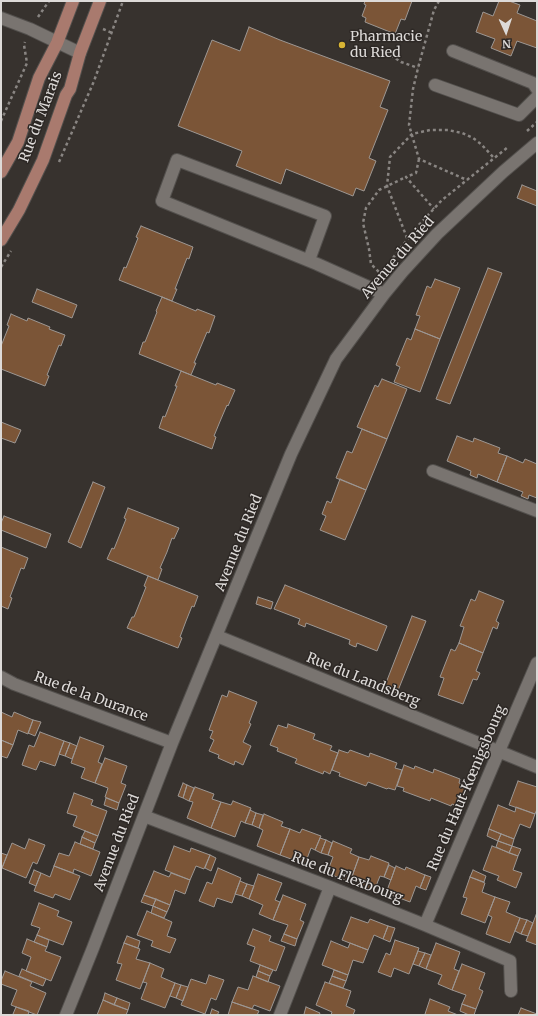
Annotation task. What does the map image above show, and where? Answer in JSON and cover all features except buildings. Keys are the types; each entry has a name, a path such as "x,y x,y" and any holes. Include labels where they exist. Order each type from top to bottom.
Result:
{"main road":[{"name":"Rue du Marais","path":"1,172 18,142 39,78 57,42 73,1"},
{"name":"Rue du Marais","path":"1,240 19,210 42,160 66,95 70,89 80,53 100,1"}],"street":[{"path":"1,18 30,29 80,53"},
{"path":"453,51 534,83 537,88"},
{"path":"436,85 519,115 537,97"},
{"name":"Avenue du Ried","path":"66,1015 172,743 291,454 336,359 384,294 437,234 503,172 537,143"},
{"path":"308,260 325,216 177,160 162,201 308,260 384,294"},
{"path":"433,471 537,511"},
{"name":"Rue du Landsberg","path":"217,636 537,767"},
{"name":"Rue du Haut-Kœnigsbourg","path":"425,925 537,663"},
{"name":"Rue de la Durance","path":"1,677 14,684 172,743"},
{"name":"Rue du Flexbourg","path":"144,816 330,887 510,961 511,991"},
{"path":"280,1015 330,887"}],"path":[{"path":"37,18 49,1"},
{"path":"89,94 123,1"},
{"path":"385,267 380,273 371,264 363,223 366,208 379,190 416,174 418,159 409,125 413,89 434,10 439,1"},
{"path":"1,121 27,63 24,45"},
{"path":"391,55 401,62 418,68"},
{"path":"407,239 387,186 390,157 412,134 430,130 448,130 462,133 481,144 494,158"},
{"path":"418,159 467,180"},
{"path":"406,178 434,209"}],"place":[{"name":"Pharmacie du Ried","path":"342,45"}]}
